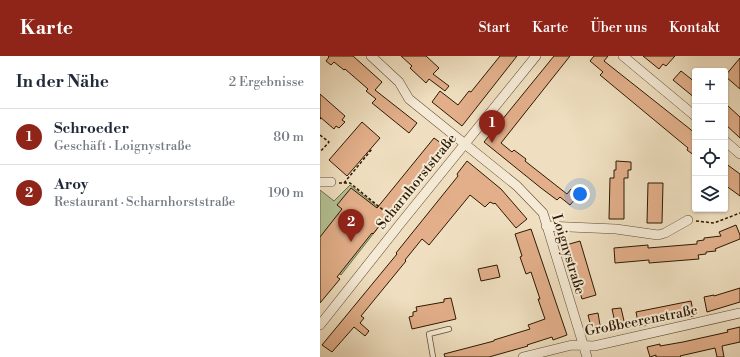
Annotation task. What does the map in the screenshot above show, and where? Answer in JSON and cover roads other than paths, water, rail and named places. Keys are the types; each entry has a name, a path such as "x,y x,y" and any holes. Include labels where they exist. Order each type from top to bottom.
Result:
{"street":[{"name":"Loignystraße","path":"371,56 399,82 409,99 517,186 543,213 587,357"},
{"name":"Scharnhorststraße","path":"320,325 536,56"},
{"path":"623,56 692,114"},
{"path":"728,144 740,154"},
{"path":"320,182 331,182"},
{"path":"546,226 616,229 658,235 688,220"},
{"name":"Großbeerenstraße","path":"523,357 572,345 594,346 740,313"}],"lane":[{"path":"433,357 429,334 449,330"}],"place":[{"name":"Schroeder","path":"492,143"},
{"name":"Aroy","path":"351,242"}]}
